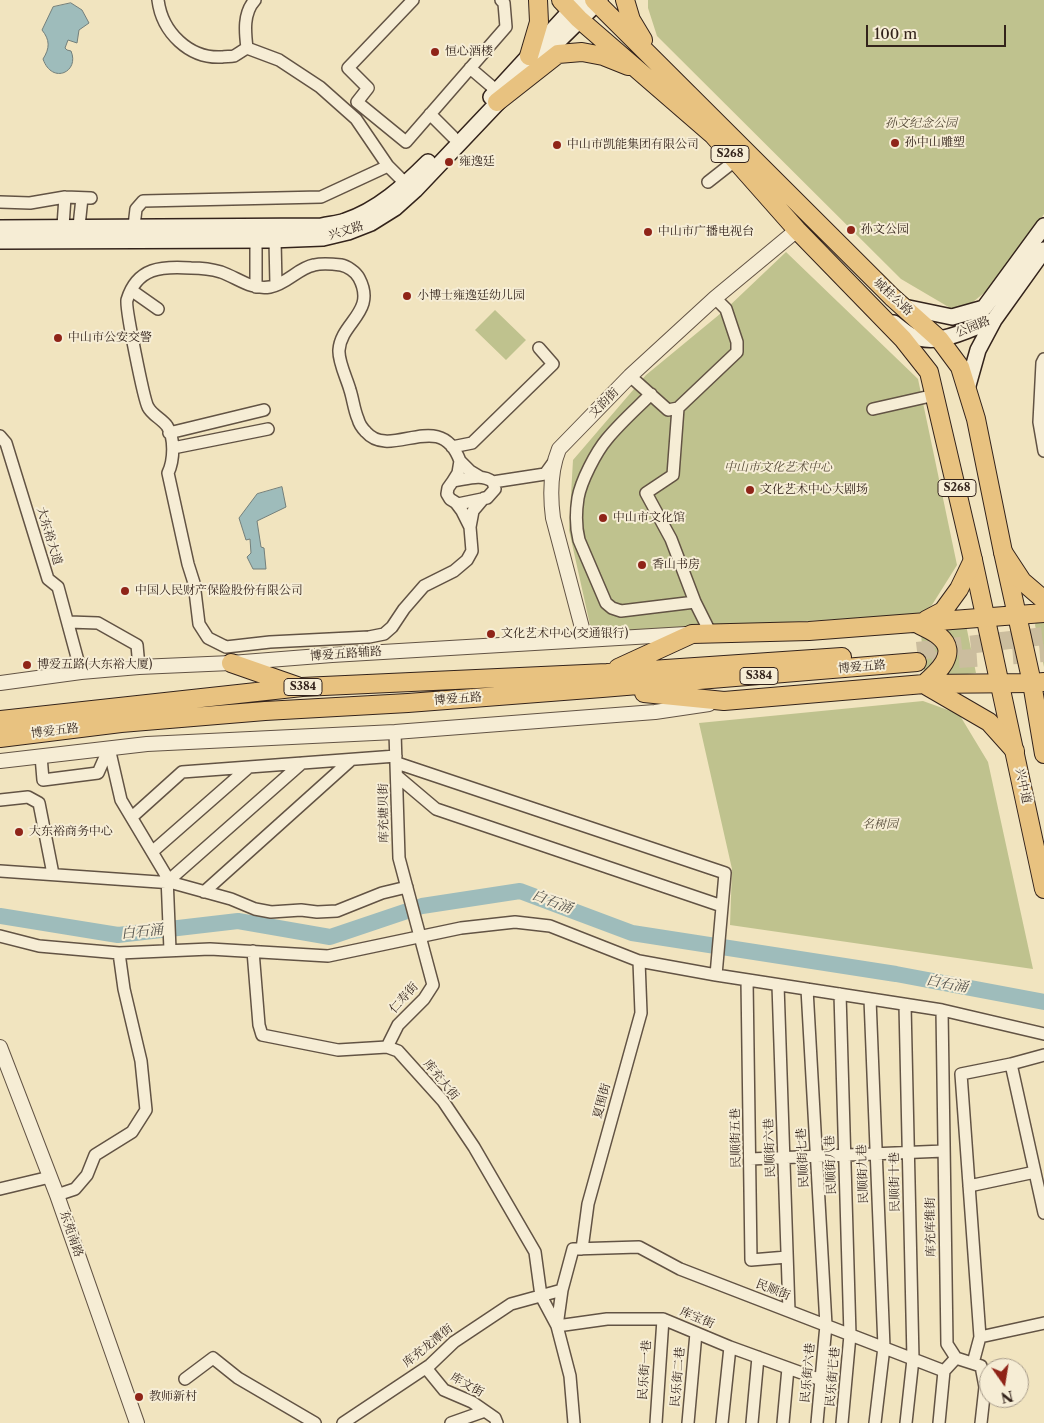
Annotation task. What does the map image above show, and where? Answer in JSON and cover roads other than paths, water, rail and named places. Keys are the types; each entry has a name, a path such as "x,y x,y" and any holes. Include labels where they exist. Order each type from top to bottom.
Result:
{"main road":[{"path":"529,56 539,22 538,0"},
{"path":"625,0 631,20 655,60"},
{"name":"兴文路","path":"0,228 63,226 322,226 345,221 387,200 406,184 497,97 529,56 584,5"},
{"name":"兴文路","path":"0,241 275,240 323,238 348,232 371,223 395,208 415,190 497,97 584,5"},
{"name":"城桂公路","path":"584,5 655,60 904,307 940,340 960,367 976,419 1003,552 1018,614 1038,683"},
{"name":"城桂公路","path":"584,5 641,72 713,135 797,230 903,339 929,372 986,617 999,684"},
{"path":"497,97 558,54 582,52 603,56 641,72"},
{"name":"公园路","path":"904,307 952,317 984,308 1044,226"},
{"name":"公园路","path":"877,311 910,335 940,340 994,320 1041,260"},
{"path":"967,389 978,350 994,320"},
{"name":"S268","path":"1003,552 1022,581 1044,600"},
{"path":"918,624 943,612 959,589 973,560"},
{"path":"604,681 692,634 809,631 1044,613"},
{"path":"918,624 940,636 946,646 947,654 946,661 940,670 924,684"},
{"name":"博爱五路","path":"0,738 122,723 265,711 408,703 604,681 917,656"},
{"path":"230,663 302,687"},
{"path":"604,681 724,701 924,684 1038,683 1043,750"},
{"name":"博爱五路","path":"0,720 302,687 604,681"},
{"path":"924,684 989,722 1015,751 1021,743 1028,739 1043,750"},
{"name":"兴中道","path":"999,684 1044,889"}],"street":[{"path":"158,0 160,11 172,35 191,51 211,57 218,57 233,56 247,48"},
{"path":"247,48 245,25 254,0"},
{"path":"413,0 348,68 368,88 357,102 406,142 506,27 504,3 501,0"},
{"path":"247,48 279,60 320,87 356,119 388,166 406,184"},
{"path":"470,68 497,97"},
{"path":"430,114 453,137"},
{"path":"708,182 736,160"},
{"path":"134,226 136,209 143,201 321,197 388,166"},
{"path":"63,226 65,197"},
{"path":"0,202 30,203 65,197 87,198 79,226"},
{"name":"文韵街","path":"585,640 552,518 550,498 553,463 559,449 630,376 715,298 797,230"},
{"path":"256,240 256,287"},
{"path":"275,240 276,285"},
{"path":"480,477 470,472 460,461 457,452 441,437 429,435 399,440 376,440 366,432 358,419 339,350 344,335 361,308 364,288 356,273 343,265 314,265 283,283 256,287 209,269 170,266 156,268 144,275 131,290 126,302 127,318 148,407 168,427 173,448 171,466 168,473 194,583 199,624 208,638 226,647 278,642 369,638 384,634 392,627 404,608 424,586 454,571 467,560 472,551 470,527 473,511 484,498"},
{"path":"131,290 158,309"},
{"path":"630,376 668,410 678,408 737,352 737,342 726,309 715,298"},
{"path":"452,447 472,443 553,364 539,348"},
{"path":"1044,359 1042,363 1039,422 1044,451"},
{"path":"651,394 607,439 600,448 584,480 578,497 579,540 606,603 612,608 621,611 695,602"},
{"path":"873,409 935,395"},
{"path":"678,408 673,475 646,493 670,539 695,602 711,634"},
{"path":"169,433 264,410"},
{"path":"173,448 268,429"},
{"name":"大东裕大道","path":"0,436 6,443 48,579 58,587 81,672"},
{"path":"460,461 458,473 448,488 447,494 462,511 470,527"},
{"path":"494,486 545,474 553,463"},
{"path":"453,481 480,477 488,478 494,486"},
{"path":"494,486 544,481 551,488"},
{"path":"456,503 484,498 492,494 494,486"},
{"path":"68,622 98,623 138,645 139,667"},
{"name":"博爱五路辅路","path":"0,682 139,667 692,634"},
{"name":"博爱五路","path":"0,761 147,744 395,732 655,712 724,701"},
{"name":"库充塘贝街","path":"395,732 399,858 420,936"},
{"path":"0,748 32,733"},
{"path":"41,756 43,780 98,773 109,748"},
{"path":"109,748 122,800 167,877 170,945"},
{"path":"132,817 182,772 351,760 396,759 726,873 716,970"},
{"path":"204,892 351,760"},
{"path":"167,882 302,763"},
{"path":"152,852 249,767"},
{"path":"397,776 436,809 722,906"},
{"path":"0,800 28,797 39,803 53,874"},
{"path":"0,871 167,882 255,909 271,912 301,910 317,912 336,911 382,893 408,890"},
{"path":"0,936 39,946 119,953 170,945 328,956 461,928 515,922 550,926 639,961 716,970 747,980 942,1010 1044,1034"},
{"name":"仁寿街","path":"387,1047 398,1025 424,999 433,985 420,936"},
{"path":"253,951 258,1025 262,1035 338,1050 387,1047"},
{"path":"57,1195 74,1189 88,1175 95,1155 132,1132 146,1110 141,1060 124,990 119,953"},
{"name":"夏围街","path":"578,1249 588,1204 641,1012 639,961"},
{"name":"民顺街五巷","path":"747,980 751,1260 787,1257"},
{"name":"民顺街六巷","path":"778,985 789,1311"},
{"name":"民顺街七巷","path":"807,989 826,1325"},
{"name":"民顺街八巷","path":"840,994 850,1334"},
{"name":"民顺街九巷","path":"870,999 884,1347 876,1423"},
{"name":"民顺街十巷","path":"905,1005 913,1359 906,1423"},
{"name":"库充库维街","path":"942,1010 947,1344 956,1358"},
{"name":"库充大街","path":"387,1047 398,1051 436,1094 474,1147 535,1252 541,1296 557,1326 570,1376 574,1423"},
{"name":"东苑南路","path":"0,1053 46,1178 130,1423"},
{"path":"973,1363 980,1337 961,1074 1044,1055"},
{"path":"1011,1064 1044,1213"},
{"path":"750,1159 944,1151"},
{"path":"969,1186 1035,1172"},
{"path":"0,1189 46,1178"},
{"name":"东苑南路","path":"46,1178 57,1195 137,1423"},
{"name":"民顺街","path":"578,1249 639,1247 680,1269 944,1371"},
{"name":"库充大街","path":"557,1326 562,1290 578,1249"},
{"name":"库充龙潭街","path":"343,1423 426,1368 454,1342 511,1304 562,1290"},
{"name":"库宝街","path":"557,1326 607,1319 663,1319 730,1347 821,1380"},
{"name":"民乐街一巷","path":"656,1423 663,1319"},
{"path":"980,1337 1044,1324"},
{"name":"民乐街六巷","path":"817,1423 826,1325"},
{"name":"民乐街二巷","path":"688,1423 696,1333"},
{"name":"民乐街七巷","path":"842,1423 850,1334"},
{"path":"722,1423 730,1347"},
{"path":"752,1423 758,1357"},
{"path":"186,1379 213,1358 238,1378 315,1423"},
{"path":"939,1423 944,1371 956,1358 981,1366 985,1387 981,1423"},
{"name":"库文街","path":"426,1368 444,1390 472,1402 494,1418 497,1423"},
{"path":"783,1423 788,1368"},
{"path":"451,1423 485,1411"}],"water":[{"path":"71,3 82,10 89,23 79,30 77,43 68,40 65,48 71,51 72,65 64,73 52,72 43,59 48,44 47,37 42,30 53,7"},
{"path":"282,487 286,507 257,521 261,547 264,548 266,569 253,569 247,557 251,553 250,539 246,540 239,518 257,494"}],"waterway":[{"name":"白石涌","path":"0,916 118,935 238,921 330,937 422,906 520,891 632,933 896,974 1044,1002"}],"tunnel":[{"path":"917,651 1044,636"},
{"path":"932,661 1044,653"}],"place":[{"name":"恒心酒楼","path":"435,52"},
{"name":"孙中山雕塑","path":"895,143"},
{"name":"中山市凯能集团有限公司","path":"557,145"},
{"name":"雍逸廷","path":"449,162"},
{"name":"孙文公园","path":"851,230"},
{"name":"中山市广播电视台","path":"648,232"},
{"name":"小博士雍逸廷幼儿园","path":"407,296"},
{"name":"中山市公安交警","path":"58,338"},
{"name":"文化艺术中心大剧场","path":"750,490"},
{"name":"中山市文化馆","path":"603,518"},
{"name":"香山书房","path":"642,565"},
{"name":"中国人民财产保险股份有限公司","path":"125,591"},
{"name":"文化艺术中心(交通银行)","path":"491,634"},
{"name":"博爱五路(大东裕大厦)","path":"27,665"},
{"name":"大东裕商务中心","path":"19,832"},
{"name":"教师新村","path":"139,1397"}],"park label":[{"name":"孙文纪念公园","path":"921,124"},
{"name":"中山市文化艺术中心","path":"778,468"},
{"name":"名树园","path":"880,825"}]}
